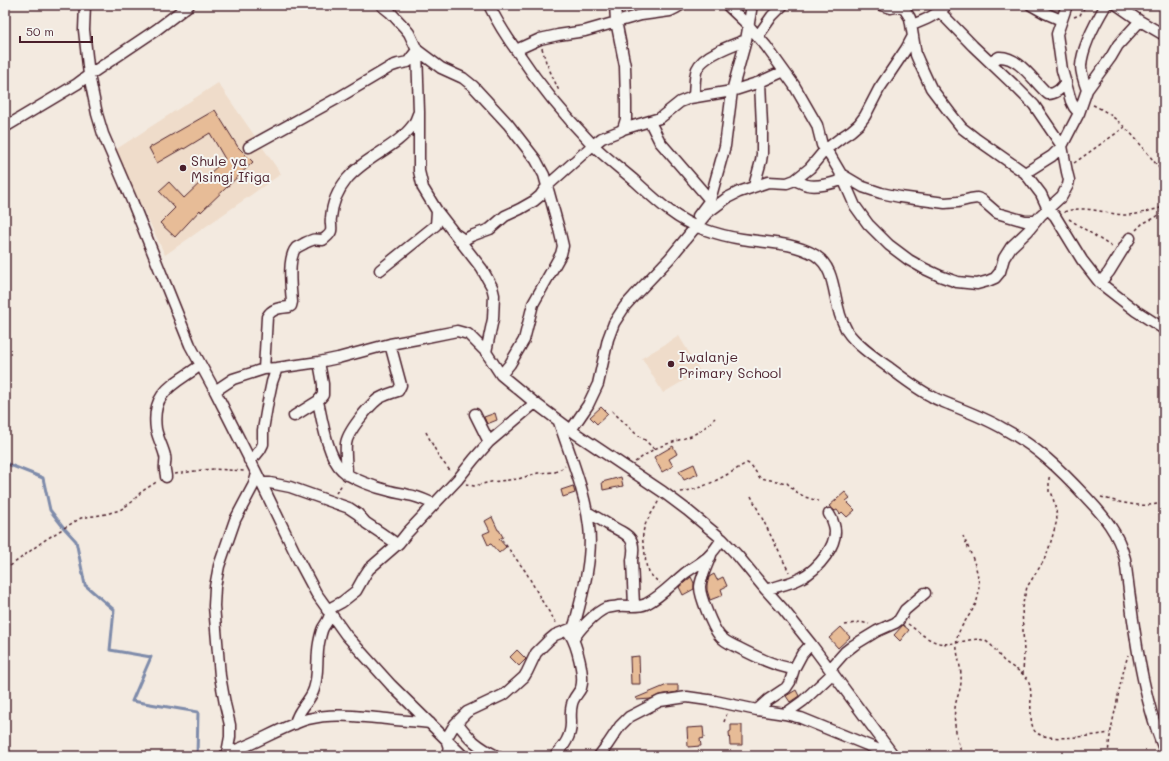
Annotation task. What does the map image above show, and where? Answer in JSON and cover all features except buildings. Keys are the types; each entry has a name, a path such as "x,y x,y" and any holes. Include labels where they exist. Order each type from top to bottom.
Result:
{"street":[{"path":"85,5 84,30 89,75 97,114 103,134 132,201 190,345 215,391 316,593 346,635 391,685 463,756"},
{"path":"5,127 77,84 156,30 189,5"},
{"path":"381,5 409,33 417,50 419,112 418,156 420,179 427,196 482,268 493,290 494,304 486,352"},
{"path":"489,5 516,50 551,99 593,145 665,208 694,226 722,236 783,244 808,251 817,256 826,264 830,273 839,313 848,332 863,348 932,397 1002,428 1034,448 1057,467 1084,495 1111,527 1121,546 1125,559 1145,686 1153,718 1164,749"},
{"path":"615,5 616,21 625,66 626,119 623,129"},
{"path":"516,50 540,39 585,31 616,21 651,13 670,11 681,5"},
{"path":"727,5 758,36 784,71 815,120 822,145 831,157 855,206 868,224 889,245 910,260 925,269 957,282 977,284 988,281 995,278 1000,272 1003,260 1008,251 1014,243 1028,231 1035,221"},
{"path":"571,430 588,405 596,388 608,339 616,320 630,301 670,258 694,226 710,200 725,146 732,91 746,40 752,5"},
{"path":"758,36 772,16 783,5"},
{"path":"881,5 891,8 904,5 912,25 916,55 922,70 932,88 962,128 1025,173 1054,213 1082,260 1100,283 1136,311 1164,329"},
{"path":"1031,5 1061,20"},
{"path":"1067,5 1057,34 1062,70 1071,101 1079,113"},
{"path":"1087,90 1082,78 1081,66 1083,52 1106,5"},
{"path":"1117,5 1164,35"},
{"path":"840,174 863,187 900,197 945,203 977,198 982,200 997,213 1025,221 1035,221 1054,213 1068,185 1069,180 1062,146 1034,105 973,46 944,8 924,20 912,25"},
{"path":"1025,173 1052,156 1062,146 1079,113 1087,90 1118,45 1140,21"},
{"path":"694,226 707,213 727,198 739,192 768,182 787,183 795,180 810,168 825,150 860,124 879,89 913,36"},
{"path":"690,98 694,95 698,67 708,57 729,46 746,40"},
{"path":"248,148 392,66 408,62 417,50"},
{"path":"417,50 441,68 463,78 473,86 493,106 536,160 544,175 561,237 563,246 562,250 533,304 524,340 510,364 501,375"},
{"path":"991,62 999,57 1004,57 1011,60 1028,72 1048,94 1058,92 1066,82"},
{"path":"457,235 464,240 470,236 490,229 506,216 534,201 540,196 547,186 593,145 607,135 660,118 680,102 690,98 732,91 760,82 784,71"},
{"path":"754,186 762,154 760,82"},
{"path":"264,369 267,317 271,311 290,306 292,302 291,269 295,250 300,245 313,239 323,240 328,235 331,231 331,218 338,191 354,172 392,145 404,134 413,125 419,112"},
{"path":"650,122 660,142 710,200"},
{"path":"795,180 807,185 820,185 840,180 840,174"},
{"path":"380,270 436,224 437,211"},
{"path":"1100,283 1109,272 1130,238"},
{"path":"215,391 233,379 264,369 319,362 390,344 459,331 471,336 486,352 501,375 535,403 571,430 663,492 722,539 783,609 811,644 894,756"},
{"path":"347,475 346,444 349,434 362,415 375,402 384,396 398,391 401,387 390,344"},
{"path":"294,416 321,398 324,391 319,362"},
{"path":"166,477 166,456 156,429 157,407 160,397 169,387 193,371 200,364"},
{"path":"249,460 256,455 263,444 263,430 268,401 277,368"},
{"path":"318,401 329,446 333,457 341,470 347,475 389,491 419,497 434,504"},
{"path":"329,612 356,591 369,570 397,544 458,479 490,442 535,403"},
{"path":"475,414 490,442"},
{"path":"446,738 457,722 467,712 505,694 524,677 536,653 542,646 555,635 573,628 575,623 587,574 590,538 587,512 560,422"},
{"path":"258,476 270,483 290,487 354,511 366,523 397,544"},
{"path":"225,755 230,737 230,726 224,704 220,676 214,606 215,586 219,566 235,520 258,476"},
{"path":"587,512 624,532 632,541 634,606"},
{"path":"766,590 802,578 809,573 827,554 833,545 835,536 835,526 829,514"},
{"path":"574,640 579,630 606,608 637,606 648,603 654,599 683,574 705,560 722,539"},
{"path":"711,553 701,580 700,593 707,612 719,636 727,642 762,660 775,665 794,669"},
{"path":"785,714 808,697 832,671 845,652 877,631 895,624 905,610 925,593"},
{"path":"295,724 296,717 315,688 320,635 329,619 329,612"},
{"path":"555,756 565,744 569,735 572,704 581,687 582,678 578,653 574,640 566,631"},
{"path":"757,710 768,700 786,688 802,654 811,644"},
{"path":"598,756 628,717 660,700 670,698 687,698 715,701 801,718 894,756"},
{"path":"225,755 295,724 314,718 341,716 430,723"},
{"path":"457,722 477,745 483,750 497,756"},
{"path":"446,738 449,748 446,756"}],"path":[{"path":"1061,20 1080,15 1086,5"},
{"path":"540,39 546,62 559,91"},
{"path":"1083,101 1096,106 1125,127 1164,173"},
{"path":"1066,168 1125,127"},
{"path":"1054,213 1083,208 1132,215 1141,214 1164,207"},
{"path":"1130,238 1135,230 1144,223 1155,218 1164,210"},
{"path":"1054,213 1121,253"},
{"path":"612,411 654,449"},
{"path":"626,467 654,449 691,436 702,430 715,418"},
{"path":"426,432 446,467 464,484 474,486 491,482 518,479 538,473 555,472 565,466 571,456"},
{"path":"666,589 650,575 646,568 643,533 645,522 663,492 675,494 689,491 718,480 747,463 751,465 760,478 772,479 787,483 795,491 805,497 818,501"},
{"path":"1023,674 1024,653 1022,607 1027,587 1043,562 1048,551 1057,520 1055,504 1052,494 1049,492 1049,478 1057,467"},
{"path":"5,569 42,542 81,518 120,510 132,502 149,486 166,477 214,469 242,471 258,476"},
{"path":"332,502 347,475"},
{"path":"751,496 793,581"},
{"path":"1097,496 1145,506 1164,502"},
{"path":"962,756 955,728 954,716 961,681 957,643 958,636 978,601 979,592 979,580 976,567 963,536"},
{"path":"502,540 526,572 559,628 566,631"},
{"path":"899,620 930,639 938,642 948,644 981,640 988,642 1003,660 1023,674 1027,679 1030,687 1031,722 1034,730 1038,734 1050,737 1069,738 1110,733"},
{"path":"1108,756 1110,733 1129,650"}],"shaded area":[{"path":"218,83 281,174 165,255 115,150"},
{"name":"Iwalanje Primary School","path":"679,336 700,371 663,393 642,358"}],"waterway":[{"path":"5,463 43,478 50,510 76,541 85,585 114,610 110,650 151,657 132,701 198,712 197,756"}],"place":[{"name":"Shule ya Msingi Ifiga","path":"183,168"},
{"name":"Iwalanje Primary School","path":"671,364"}]}
